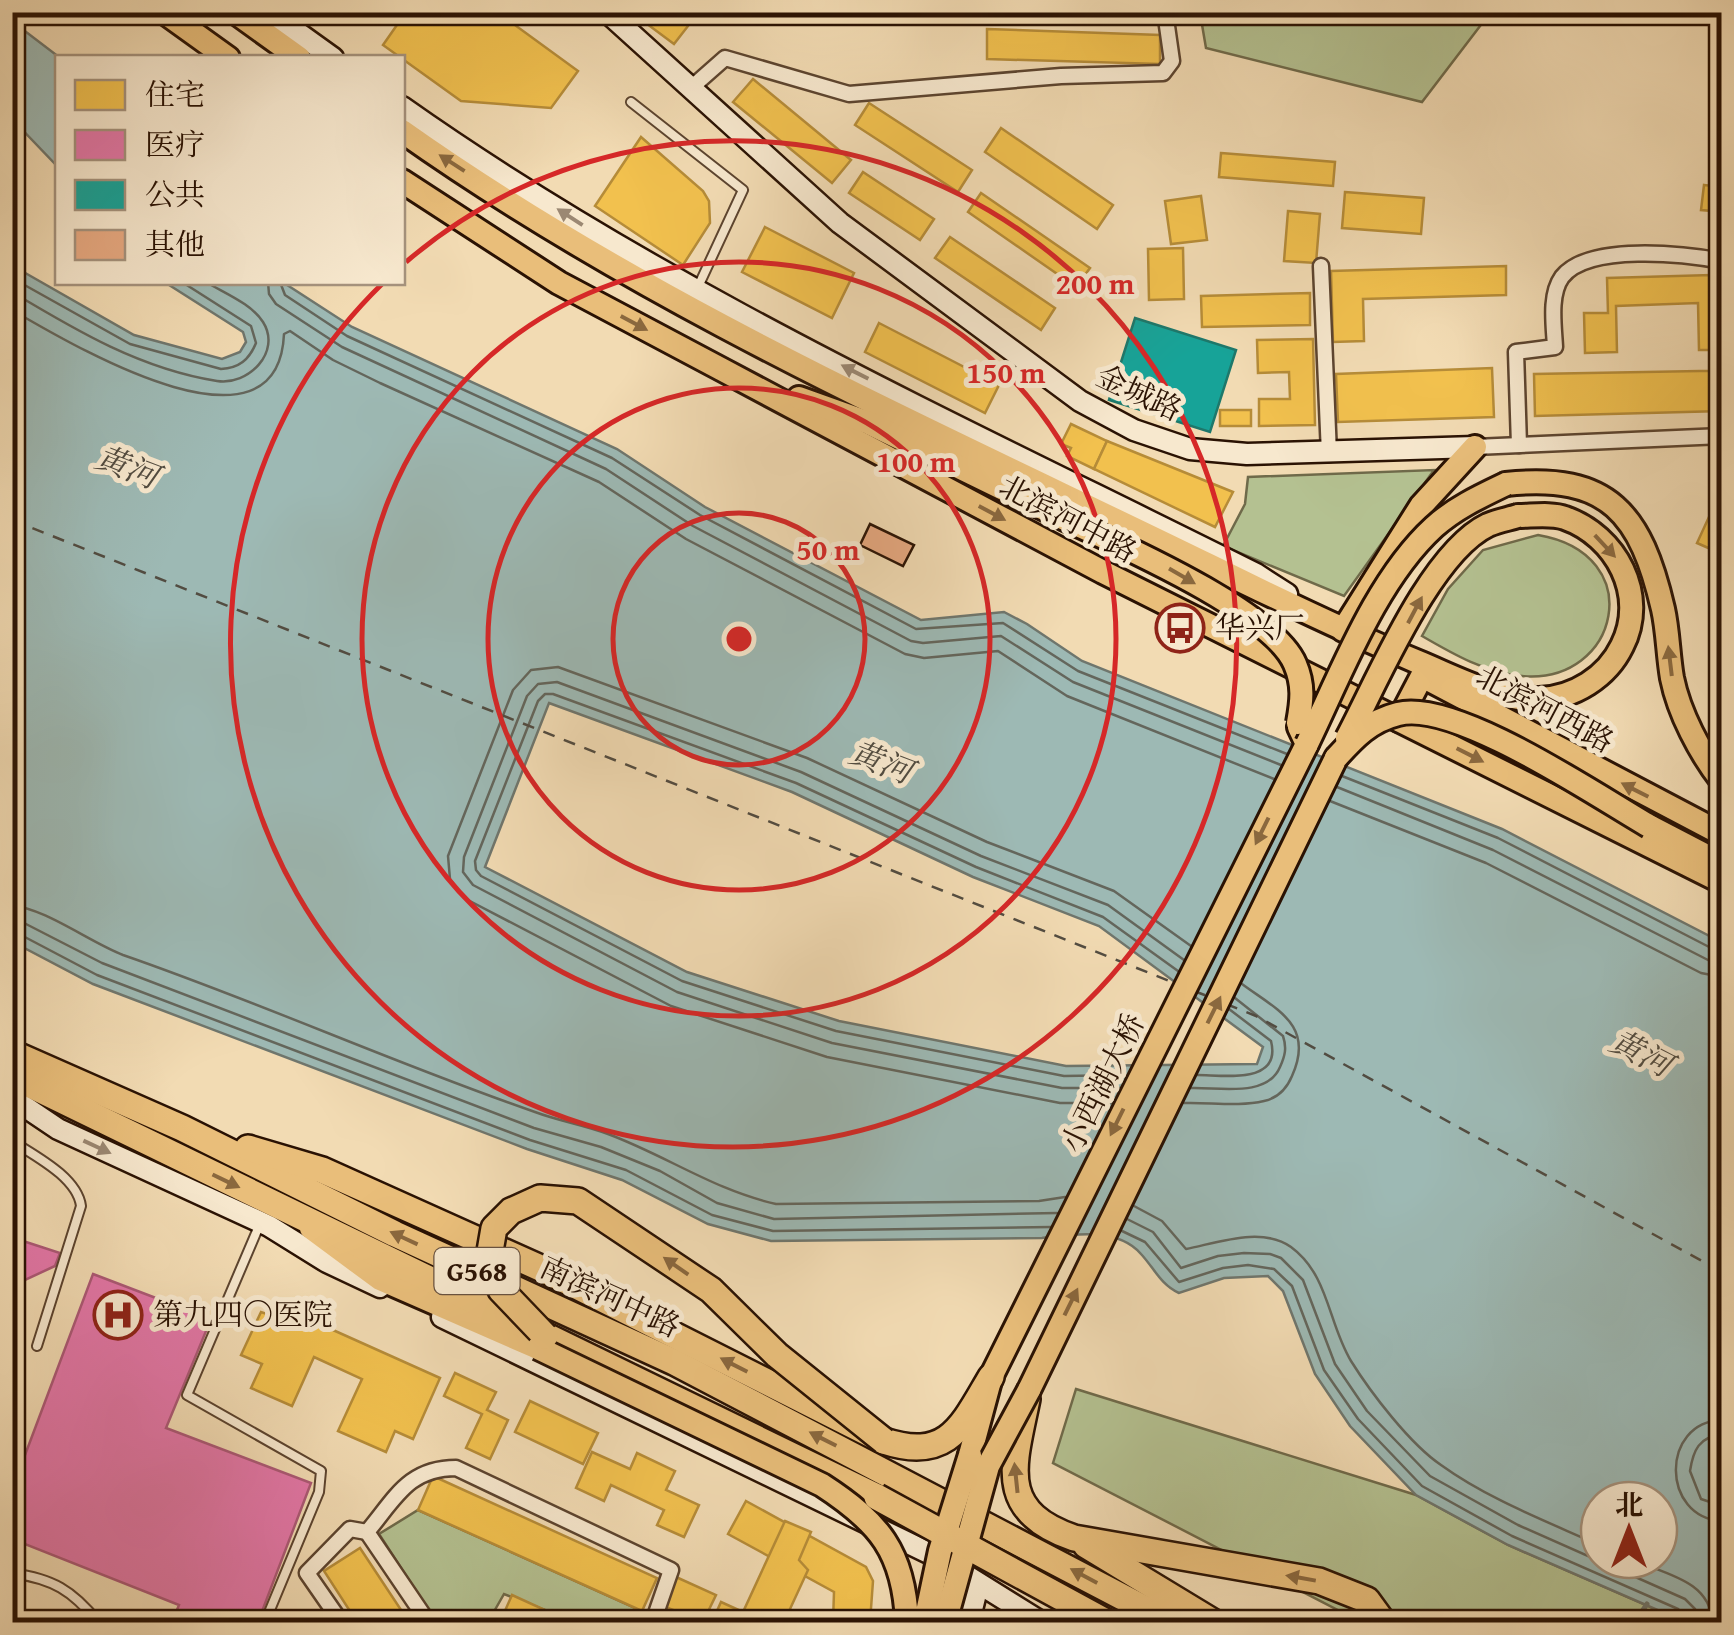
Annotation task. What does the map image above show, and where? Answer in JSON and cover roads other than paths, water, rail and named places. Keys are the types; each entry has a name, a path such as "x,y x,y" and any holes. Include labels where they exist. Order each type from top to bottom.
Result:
{"highway":[{"name":"南滨河中路","path":"12,1052 182,1128 395,1234 674,1362 1170,1622"},
{"name":"南滨河中路","path":"12,1076 542,1342 877,1496 1106,1622"},
{"path":"182,1128 322,1170 547,1271 884,1441 910,1450 948,1440 964,1422 991,1376"},
{"path":"542,1342 501,1290 489,1257 494,1228 511,1211 540,1198 578,1200 710,1290 778,1355 884,1441"},
{"path":"1028,1390 1013,1467 1019,1500 1052,1530 1074,1538 1319,1581 1367,1600 1383,1622"},
{"path":"1074,1538 1213,1622"},
{"path":"1064,1598 1114,1622"}],"main road":[{"path":"164,12 224,55"},
{"path":"235,12 295,55"},
{"name":"北滨河中路","path":"405,133 580,248 786,358 1343,630"},
{"name":"北滨河中路","path":"405,182 559,283 1103,572 1722,882"},
{"path":"721,369 869,423 1176,572 1246,615 1294,660 1304,692 1298,724 1306,744"},
{"path":"945,1622 988,1466 1336,758 1424,593 1450,556 1486,526 1518,516 1563,517 1604,540 1626,572 1632,612 1624,644 1606,672 1573,693 1539,699 1491,692 1343,630 1421,506 1475,447"},
{"name":"小西湖大桥","path":"924,1622 940,1551 991,1376 1378,600 1433,528 1470,500 1506,484 1541,480 1587,487 1611,501 1643,542 1664,610 1673,681 1693,736 1722,782"},
{"name":"北滨河西路","path":"1343,630 1422,676 1722,834"},
{"path":"1400,720 1422,676"},
{"path":"1336,758 1363,728 1400,713 1431,714 1484,732 1722,864"},
{"path":"542,1342 822,1485 854,1506 874,1525 899,1566 905,1586 907,1622"}],"street":[{"path":"270,12 329,55"},
{"name":"金城路","path":"607,12 840,223 966,318 1107,416 1134,430 1190,449 1247,454 1330,454 1722,436"},
{"path":"691,88 725,58 848,94 1061,76 1163,73 1172,61 1164,12"},
{"path":"405,109 598,236 802,346 1256,574 1343,630"},
{"path":"1520,445 1516,352 1554,346 1554,303 1562,278 1584,262 1623,254 1722,261"},
{"path":"1321,266 1330,454"},
{"path":"12,1098 58,1129 260,1222 327,1262 935,1556 1041,1622"},
{"path":"367,1532 410,1480 437,1468 456,1468 671,1570 653,1622"},
{"path":"341,1622 307,1573 350,1529 367,1532 428,1622"},
{"path":"924,1622 935,1556"},
{"path":"968,1622 978,1585"}],"lane":[{"path":"631,102 743,190 696,289"},
{"path":"12,1142 51,1167 80,1194 81,1206 36,1346"},
{"path":"260,1222 186,1395 320,1472 319,1492 265,1622"},
{"path":"12,1573 44,1578 60,1586 98,1622"}],"water":[{"path":"13,22 56,55 55,164 13,120"},
{"name":"黄河","path":"13,266 134,335 222,359 240,352 246,342 243,332 169,285 287,285 352,327 617,449 705,507 921,620 1004,612 1082,661 1502,829 1721,942 1722,1456 1716,1459 1712,1472 1721,1486 1721,1622 1685,1622 1588,1580 1679,1580 1679,1480 1579,1480 1579,1576 1508,1545 1416,1495 1350,1426 1315,1374 1283,1291 1268,1276 1224,1278 1179,1293 1162,1281 1131,1245 1094,1234 771,1241 708,1224 622,1180 527,1149 93,984 13,942","holes":["549,703 792,792 973,877 1099,926 1263,1047 1257,1064 1066,1066 839,1021 687,972 485,867"]}],"waterway":[{"path":"1635,1622 1647,1604"}],"place":[{"name":"华兴厂","path":"1180,628"},
{"name":"第九四〇医院","path":"118,1315"}]}
